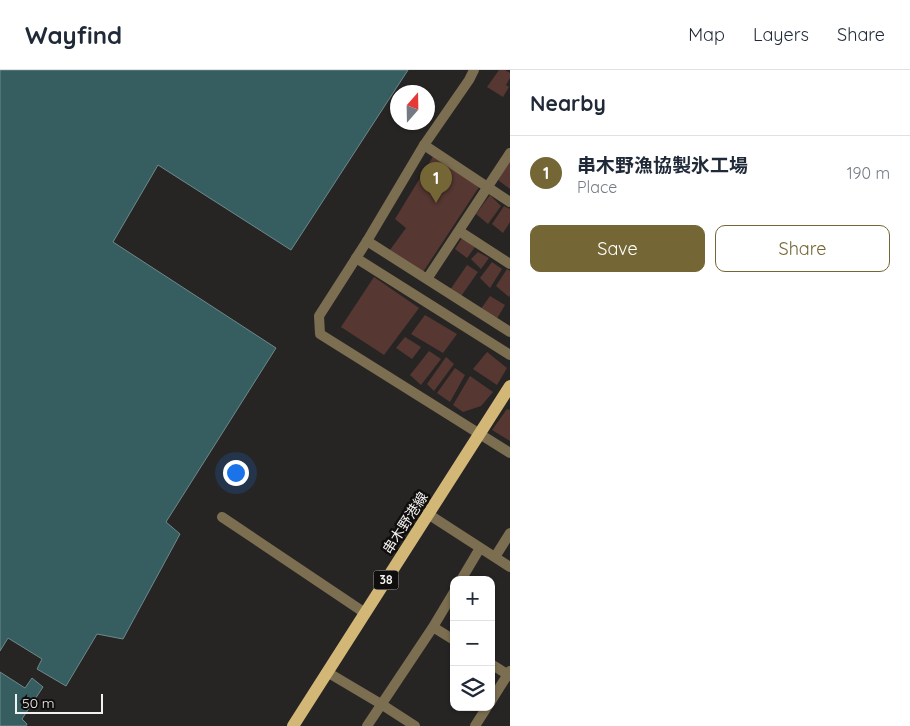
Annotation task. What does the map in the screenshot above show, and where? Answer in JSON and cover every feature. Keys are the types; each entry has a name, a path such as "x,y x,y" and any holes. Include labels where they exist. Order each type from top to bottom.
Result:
{"main road":[{"name":"串木野港線","path":"293,726 510,386"}],"street":[{"path":"474,70 424,145 367,241 319,316 320,334 510,453"},
{"path":"424,145 510,202"},
{"path":"427,279 509,155"},
{"path":"459,231 510,264"},
{"path":"367,241 510,332"},
{"path":"356,258 510,355"},
{"path":"428,514 510,567"},
{"path":"222,517 365,613"},
{"path":"495,557 510,532"},
{"path":"463,576 480,548"},
{"path":"367,726 450,599"},
{"path":"433,627 450,638"},
{"path":"495,666 509,674 495,695"},
{"path":"327,672 414,726"},
{"path":"475,726 484,711"}],"water":[{"path":"0,70 408,70 398,85 390,85 390,98 291,250 158,165 113,242 276,348 166,522 180,534 123,639 97,634 66,686 37,669 42,659 8,638 0,651"},
{"path":"0,672 25,688 32,678 43,687 22,719 27,724 26,726 0,726"}],"building":[{"path":"499,70 505,70 510,73 510,78 506,85 509,87 503,97 487,87"},
{"path":"434,155 479,187 423,272 390,250 406,228 395,219"},
{"path":"510,160 510,189 498,180"},
{"path":"490,195 501,206 488,224 476,214"},
{"path":"504,206 510,209 510,222 503,233 492,224"},
{"path":"462,238 475,247 467,258 455,249"},
{"path":"478,252 489,258 481,269 471,259"},
{"path":"492,262 502,269 490,288 480,278"},
{"path":"467,265 478,272 459,299 448,293"},
{"path":"507,269 510,271 509,297 496,286"},
{"path":"374,277 419,308 384,355 341,327"},
{"path":"490,296 505,305 495,322 478,313"},
{"path":"425,315 457,334 443,353 411,334"},
{"path":"405,337 421,347 412,359 396,348"},
{"path":"429,351 441,359 421,385 410,375"},
{"path":"487,352 507,368 497,385 473,369"},
{"path":"446,357 454,364 434,391 427,384"},
{"path":"455,368 465,375 450,402 437,393"},
{"path":"470,376 493,392 481,406 463,412 453,405"},
{"path":"507,409 510,410 510,441 492,430"}],"place":[{"name":"串木野漁協製氷工場","path":"436,203"}]}
